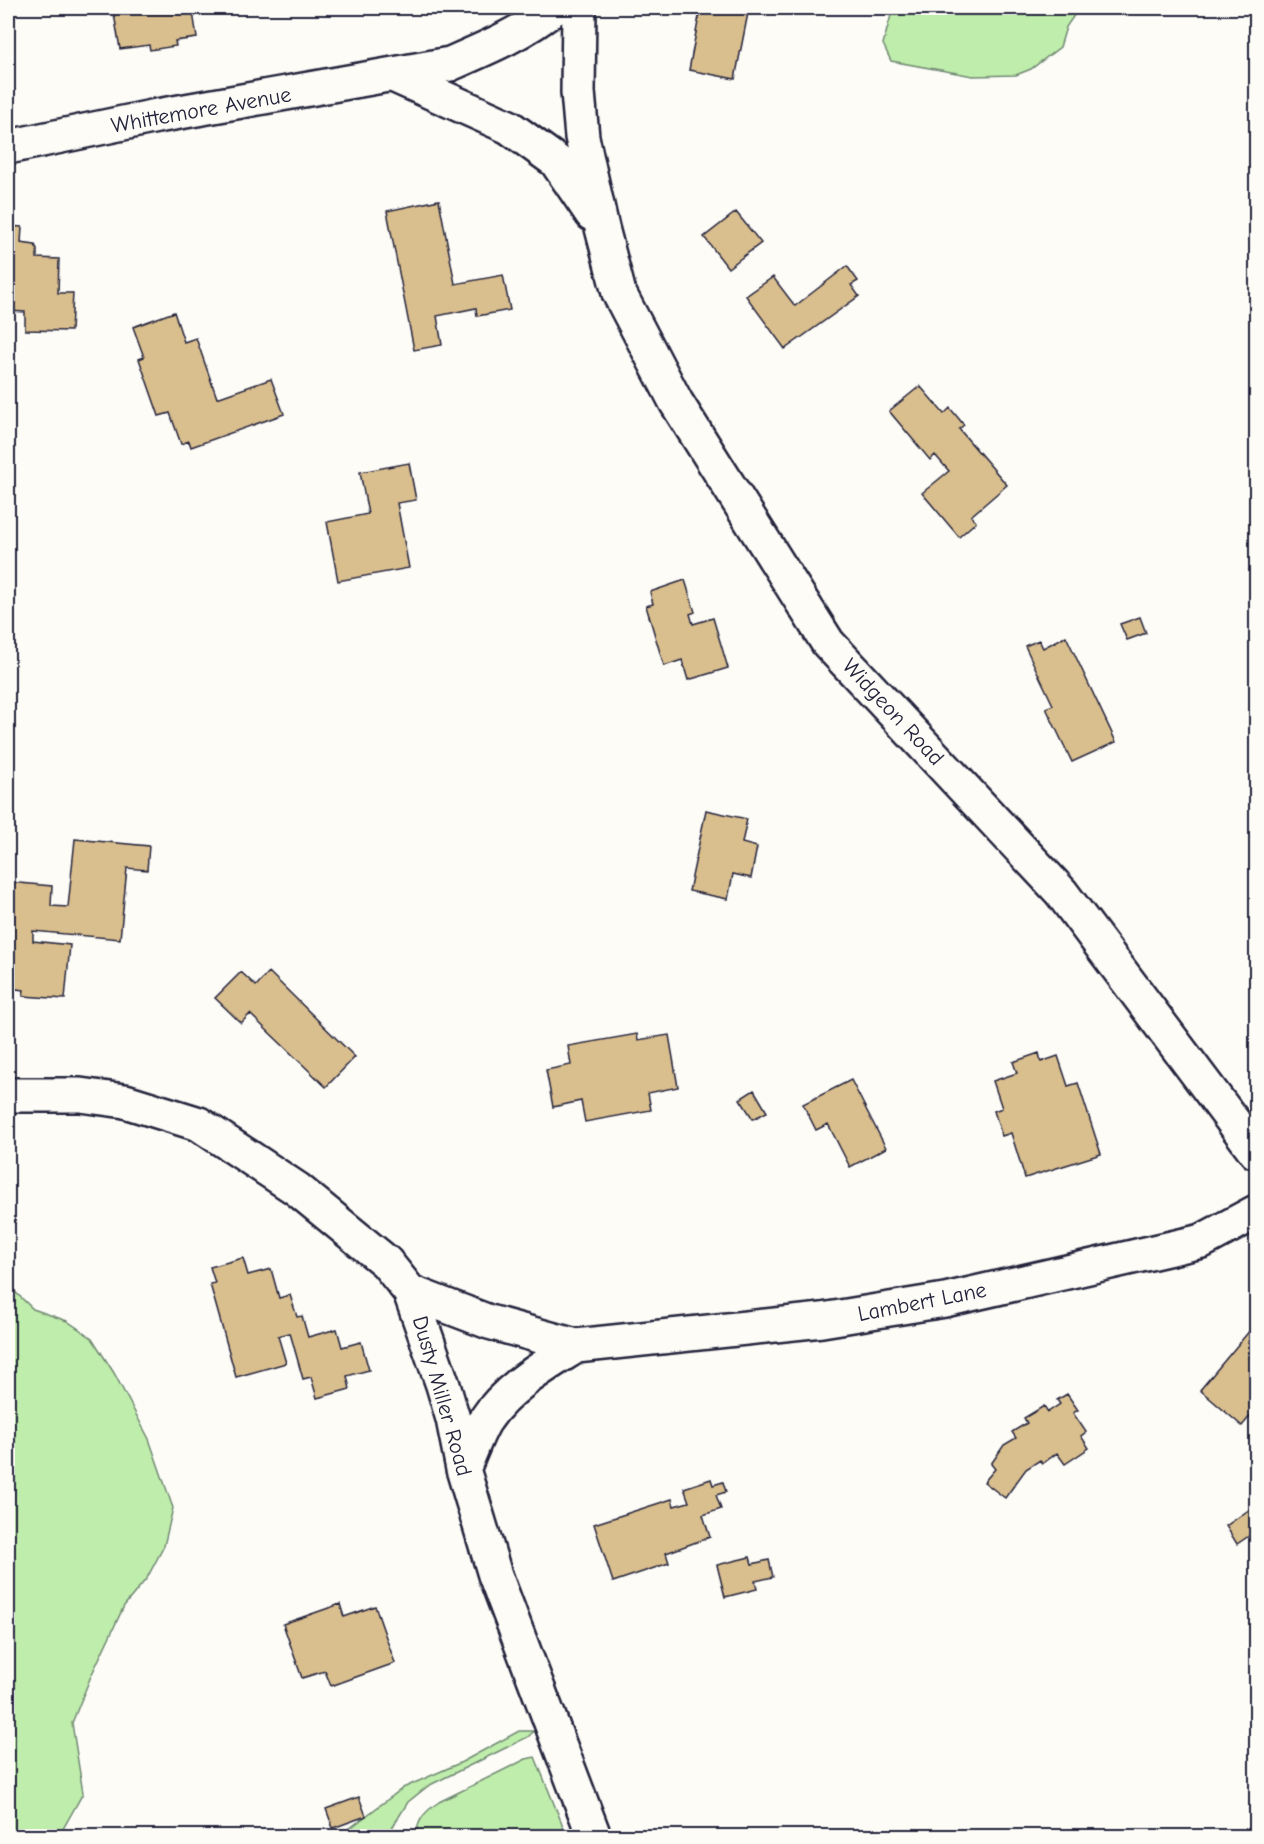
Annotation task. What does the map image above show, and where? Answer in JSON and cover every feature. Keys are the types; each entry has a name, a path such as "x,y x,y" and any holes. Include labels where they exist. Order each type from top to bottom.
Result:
{"street":[{"path":"395,76 450,64 535,23 554,8"},
{"name":"Widgeon Road","path":"579,8 578,92 582,137 602,228 619,293 676,402 828,643 1061,892 1257,1152"},
{"name":"Whittemore Avenue","path":"8,147 157,117 395,76"},
{"name":"Widgeon Road","path":"395,76 509,127 556,161 602,228"},
{"name":"Dusty Miller Road","path":"8,1095 80,1095 125,1101 199,1124 297,1189 386,1262 410,1292 443,1385 453,1419 463,1469 495,1575 594,1836"},
{"name":"Lambert Lane","path":"410,1292 489,1322 576,1346 822,1320 945,1300 1202,1241 1257,1212"},
{"name":"Lambert Lane","path":"463,1469 484,1423 502,1400 528,1377 576,1346"}],"green space":[{"path":"893,8 1079,8 1066,27 1060,47 1031,69 1016,75 973,76 891,61 883,44"},
{"path":"8,1285 33,1309 67,1321 92,1338 114,1373 149,1439 173,1508 164,1546 147,1578 124,1606 72,1723 83,1793 59,1836 8,1836"},
{"path":"519,1731 534,1731 528,1737 428,1786 408,1802 387,1836 329,1836 350,1828 403,1788 462,1762"},
{"path":"535,1757 567,1836 417,1836 418,1825 430,1808 526,1759"}],"building":[{"path":"113,8 213,9 193,12 197,38 175,41 176,46 150,50 149,45 120,49"},
{"path":"713,8 749,8 735,79 689,70 700,11 712,14"},
{"path":"439,200 455,284 503,275 510,310 477,316 476,308 437,316 442,345 414,350 387,211"},
{"path":"736,212 761,243 728,268 704,237"},
{"path":"8,226 22,227 21,243 35,245 37,258 59,259 58,293 73,293 71,331 25,330 25,312 8,311"},
{"path":"847,266 858,281 851,285 859,296 785,349 746,296 773,277 795,306"},
{"path":"174,312 184,342 196,338 217,398 271,379 284,414 191,447 189,441 181,444 170,413 159,416 139,359 144,357 133,327"},
{"path":"920,386 944,414 950,408 964,425 959,429 1007,485 971,516 976,522 959,537 922,493 949,471 935,455 930,460 889,411"},
{"path":"409,463 416,500 397,503 409,568 338,581 327,522 368,514 360,472"},
{"path":"685,580 695,612 690,614 693,624 713,618 728,668 688,680 682,660 664,666 646,606 653,604 650,592"},
{"path":"1140,617 1146,633 1127,640 1120,624"},
{"path":"1066,636 1116,742 1072,762 1046,708 1053,705 1025,646 1039,640 1043,648"},
{"path":"706,810 747,819 742,843 757,847 751,878 733,874 728,899 689,891"},
{"path":"75,839 149,846 147,870 127,868 120,939 33,931 33,941 70,945 65,999 23,996 24,990 8,988 8,882 52,886 51,906 68,907"},
{"path":"241,972 256,986 269,972 355,1057 326,1087 250,1014 241,1023 215,998"},
{"path":"637,1034 638,1040 669,1035 678,1087 648,1093 651,1110 585,1122 581,1101 553,1107 546,1070 571,1065 568,1046"},
{"path":"1039,1053 1041,1062 1058,1056 1068,1086 1078,1083 1101,1154 1025,1178 1011,1133 1002,1136 994,1111 1002,1108 993,1081 1017,1073 1013,1062"},
{"path":"851,1080 886,1148 850,1167 828,1124 816,1130 803,1104"},
{"path":"754,1090 767,1112 753,1119 740,1099"},
{"path":"243,1258 248,1275 271,1269 279,1298 290,1295 297,1317 302,1316 308,1337 337,1329 342,1347 361,1342 369,1370 347,1376 350,1389 317,1398 311,1377 303,1379 290,1333 278,1336 286,1363 236,1377 210,1284 215,1283 210,1267"},
{"path":"1256,1323 1256,1409 1242,1426 1200,1390"},
{"path":"1067,1394 1078,1410 1073,1413 1086,1432 1081,1436 1089,1448 1065,1464 1057,1453 1042,1464 1040,1460 1026,1469 1005,1498 984,1482 995,1469 991,1464 1004,1445 1016,1438 1012,1432 1027,1423 1024,1418 1044,1406 1048,1412 1060,1404 1057,1400"},
{"path":"711,1479 713,1485 723,1482 726,1492 716,1495 721,1509 703,1515 710,1537 666,1553 669,1563 613,1582 594,1524 672,1499 674,1506 689,1502 684,1488"},
{"path":"1256,1505 1256,1531 1237,1544 1226,1526"},
{"path":"750,1557 752,1564 769,1560 773,1577 755,1581 757,1589 725,1597 717,1565"},
{"path":"340,1604 344,1617 375,1606 395,1663 331,1686 325,1671 302,1678 283,1624"},
{"path":"359,1797 366,1816 333,1828 326,1809"}]}
